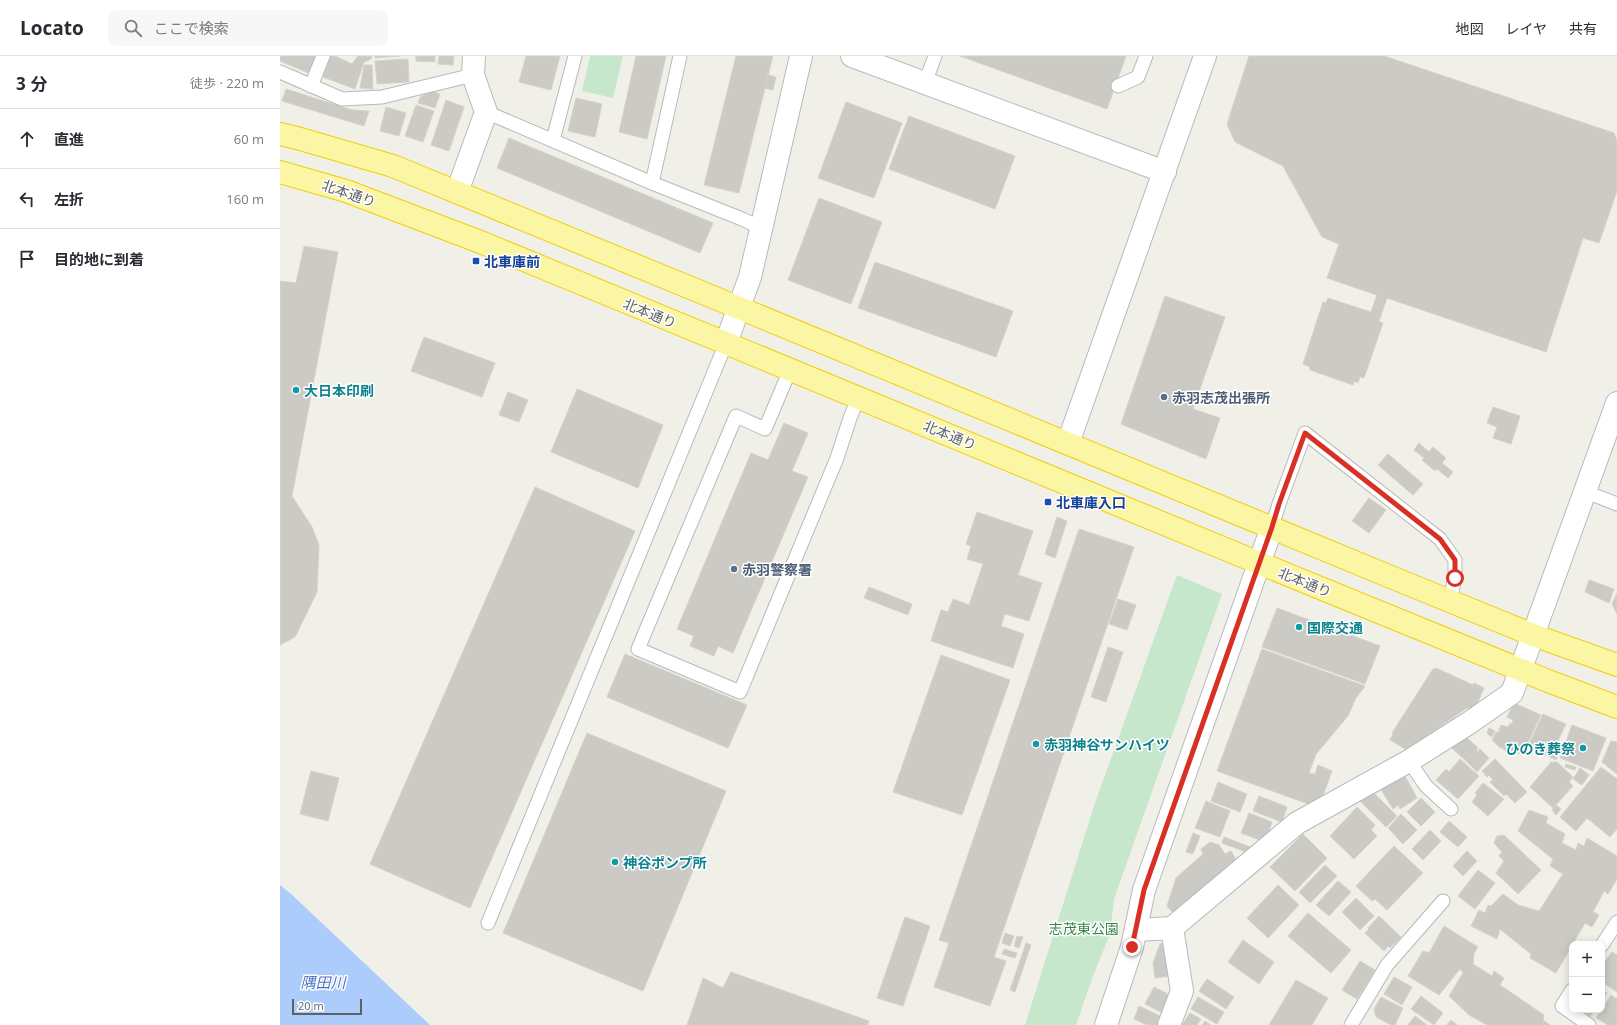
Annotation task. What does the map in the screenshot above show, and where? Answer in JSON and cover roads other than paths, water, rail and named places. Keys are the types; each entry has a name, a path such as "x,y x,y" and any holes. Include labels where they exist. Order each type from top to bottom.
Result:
{"highway":[{"path":"280,134 393,166 1533,635 1617,665"},
{"name":"北本通り","path":"280,172 346,191 482,243 1259,563 1617,707"}],"street":[{"path":"726,343 750,277 802,56"},
{"path":"852,56 1165,172"},
{"path":"1068,443 1205,56"},
{"path":"457,192 486,112 474,65"},
{"path":"1136,930 1172,928 1297,823 1409,761 1469,723 1512,692 1617,404"},
{"path":"1106,1025 1132,947 1144,890 1272,527"},
{"path":"1169,1025 1182,991 1172,928"}],"lane":[{"path":"311,86 323,56"},
{"path":"553,140 575,56"},
{"path":"652,183 680,56"},
{"path":"926,83 935,56"},
{"path":"1118,86 1138,77 1146,56"},
{"path":"280,72 342,99 382,97 474,65"},
{"path":"486,112 762,228"},
{"path":"488,923 726,343"},
{"path":"790,370 766,428 736,416 638,649 740,692 837,458 858,398"},
{"path":"1272,527 1305,433 1440,539 1455,560 1455,578 1450,601"},
{"path":"1586,492 1617,504"},
{"path":"1409,761 1426,786 1451,810"},
{"path":"1355,1024 1387,965 1444,901"},
{"path":"1605,941 1617,922"},
{"path":"1569,995 1562,1006 1569,1011"},
{"path":"1572,1013 1589,1025"}],"water":[{"name":"隅田川","path":"280,885 290,893 430,1025 280,1025"}],"place":[{"name":"北車庫前","path":"476,261"},
{"name":"大日本印刷","path":"296,390"},
{"name":"赤羽志茂出張所","path":"1164,397"},
{"name":"北車庫入口","path":"1048,502"},
{"name":"赤羽警察署","path":"734,569"},
{"name":"国際交通","path":"1299,627"},
{"name":"赤羽神谷サンハイツ","path":"1036,744"},
{"name":"ひのき葬祭","path":"1583,748"},
{"name":"神谷ポンプ所","path":"615,862"}],"park label":[{"name":"志茂東公園","path":"1084,928"}]}
